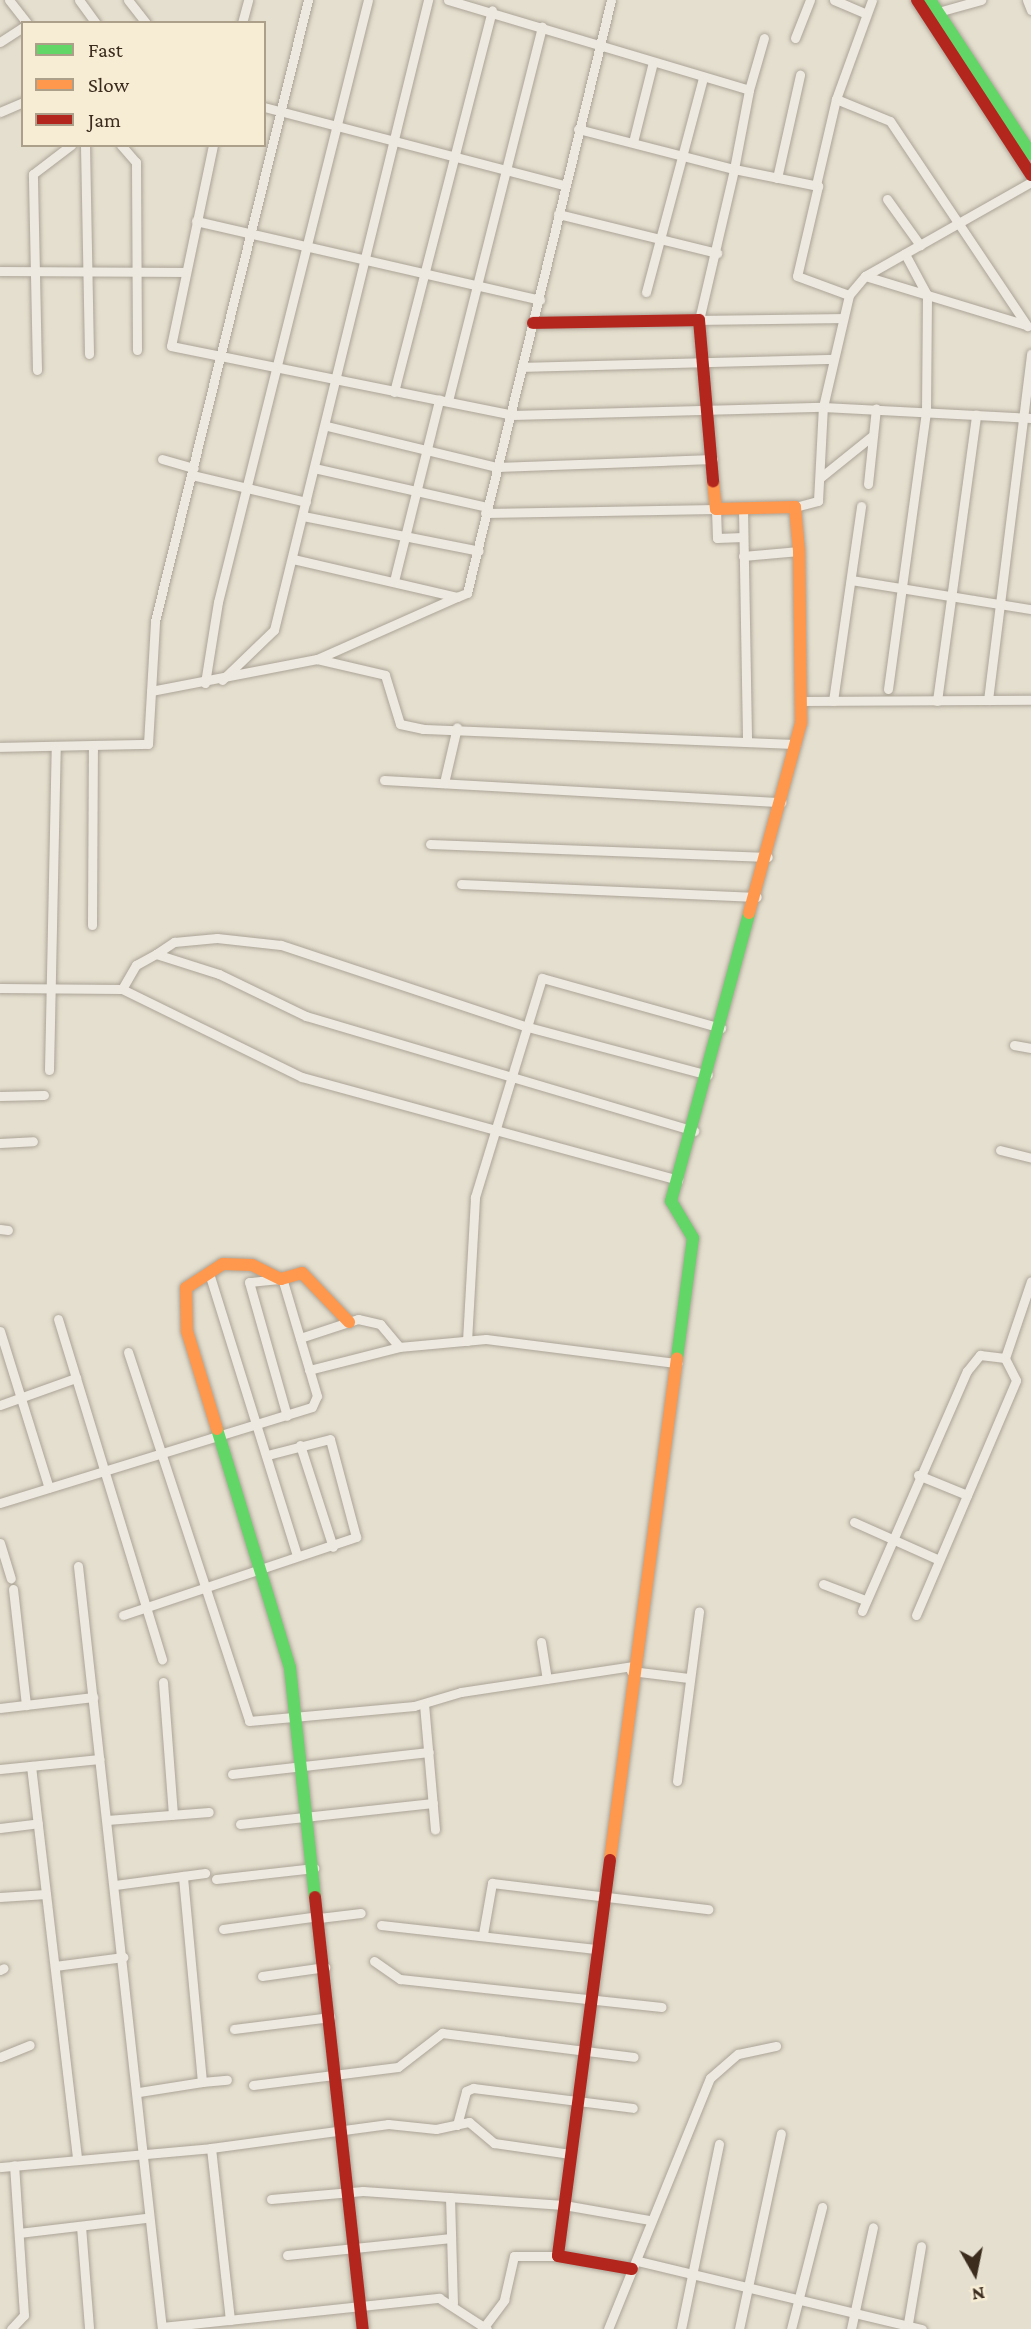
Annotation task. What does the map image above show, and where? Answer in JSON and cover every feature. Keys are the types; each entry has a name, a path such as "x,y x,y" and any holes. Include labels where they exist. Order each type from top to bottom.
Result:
{"street":[{"path":"79,0 95,21"},
{"path":"128,0 144,21"},
{"path":"243,21 248,0"},
{"path":"0,747 93,748 148,744 155,621 255,233 308,0"},
{"path":"205,683 218,602 311,243 368,0"},
{"path":"222,680 274,630 327,426 428,0"},
{"path":"448,0 492,10 703,78 749,90"},
{"path":"151,691 222,680 317,659 467,593 540,300 598,42 611,0"},
{"path":"795,38 810,0"},
{"path":"834,0 865,13"},
{"path":"849,295 797,276 836,99 865,13 872,0"},
{"path":"917,0 1031,175"},
{"path":"930,0 1031,154"},
{"path":"938,12 981,0"},
{"path":"1027,0 1031,10"},
{"path":"14,2 26,21"},
{"path":"394,392 492,10"},
{"path":"394,581 426,446 478,287 542,27"},
{"path":"0,43 21,28"},
{"path":"743,537 718,538 706,365 699,320 717,253 749,90 764,38"},
{"path":"633,142 653,62"},
{"path":"777,178 800,75"},
{"path":"646,292 703,78"},
{"path":"836,99 890,121 1029,326"},
{"path":"0,112 21,103"},
{"path":"266,107 508,165 564,185"},
{"path":"578,129 734,169 816,186"},
{"path":"37,370 34,169 68,147"},
{"path":"85,147 89,354"},
{"path":"123,147 136,162 137,350"},
{"path":"213,147 171,346 278,364 394,392 512,415 823,407 1029,418"},
{"path":"314,468 414,490 486,510 796,507 818,501 823,407 849,295 865,276 1031,182"},
{"path":"887,199 920,245"},
{"path":"558,214 717,253"},
{"path":"195,222 311,243 368,256 425,274 540,300"},
{"path":"888,690 926,411 927,295 905,254"},
{"path":"0,271 186,272"},
{"path":"865,276 1029,326"},
{"path":"533,323 842,318"},
{"path":"988,700 1029,418 1031,354"},
{"path":"523,367 706,365 832,359"},
{"path":"868,484 876,408"},
{"path":"937,701 976,415"},
{"path":"327,426 426,446 498,467 713,459"},
{"path":"821,477 873,435"},
{"path":"163,459 193,472 306,502"},
{"path":"833,701 861,506"},
{"path":"558,2256 631,1669 677,1363 692,1238 671,1200 694,1130 759,897 805,702 796,507"},
{"path":"743,508 747,741"},
{"path":"303,516 479,551"},
{"path":"743,556 799,551"},
{"path":"293,559 457,597"},
{"path":"851,580 1031,609"},
{"path":"317,659 385,675 400,724 796,744"},
{"path":"805,702 1031,700"},
{"path":"444,783 457,727"},
{"path":"49,1070 56,748"},
{"path":"92,925 93,748"},
{"path":"384,780 781,802"},
{"path":"430,844 769,857"},
{"path":"461,884 759,897"},
{"path":"122,989 136,965 174,942 217,938 281,945 528,1027 708,1075"},
{"path":"156,954 219,974 306,1016 513,1081 694,1130"},
{"path":"467,1341 475,1197 499,1130 542,978 722,1028"},
{"path":"0,988 51,986 122,989 302,1077 678,1180"},
{"path":"1014,1045 1031,1048"},
{"path":"0,1096 44,1095"},
{"path":"0,1143 33,1141"},
{"path":"1000,1150 1031,1158"},
{"path":"0,1503 105,1470 218,1436 287,1416 316,1404 309,1370 281,1278 252,1265 223,1264 186,1288 187,1331 218,1436 290,1668 363,2329"},
{"path":"209,1273 297,1556"},
{"path":"287,1416 249,1282 302,1273 349,1322"},
{"path":"1004,1358 1026,1323 1031,1281"},
{"path":"58,1319 162,1659"},
{"path":"300,1338 349,1322 380,1324 399,1348"},
{"path":"0,1331 49,1488"},
{"path":"309,1370 399,1348 467,1341 531,1342 677,1363"},
{"path":"128,1352 249,1721 425,1704 547,1679 631,1669 689,1678"},
{"path":"862,1611 918,1475 971,1364 980,1355 1004,1358"},
{"path":"916,1615 1016,1380 1004,1358"},
{"path":"0,1405 76,1378"},
{"path":"123,1615 260,1571 297,1556 349,1543 358,1531 332,1441 267,1455"},
{"path":"300,1446 333,1547"},
{"path":"918,1475 967,1495"},
{"path":"853,1522 939,1560"},
{"path":"0,1543 10,1578"},
{"path":"78,1566 139,2092 138,2153 145,2218 162,2328 439,2298 453,2303 486,2328 504,2300 514,2256 558,2256 692,2273 922,2329"},
{"path":"823,1584 866,1600"},
{"path":"13,1589 26,1705"},
{"path":"677,1781 699,1611"},
{"path":"541,1642 547,1679"},
{"path":"163,1682 173,1815"},
{"path":"0,1707 93,1696"},
{"path":"425,1704 435,1830"},
{"path":"232,1774 429,1752"},
{"path":"0,1769 100,1759"},
{"path":"31,1766 77,2158"},
{"path":"240,1824 433,1802"},
{"path":"107,1820 209,1812"},
{"path":"0,1828 38,1823"},
{"path":"216,1879 314,1868"},
{"path":"115,1885 205,1873"},
{"path":"183,1876 202,2082"},
{"path":"483,1934 492,1883 708,1909"},
{"path":"0,1897 46,1894"},
{"path":"223,1928 361,1913"},
{"path":"382,1925 483,1934 596,1949"},
{"path":"55,1966 123,1957"},
{"path":"374,1961 400,1979 662,2007"},
{"path":"262,1976 325,1967"},
{"path":"234,2029 330,2017"},
{"path":"253,2085 398,2067 442,2033 634,2057"},
{"path":"0,2056 30,2045"},
{"path":"608,2329 635,2265 649,2220 710,2078 738,2054 776,2046"},
{"path":"139,2092 228,2080"},
{"path":"457,2125 470,2089 633,2108"},
{"path":"0,2167 211,2148 343,2130 475,2122 494,2143 570,2154"},
{"path":"739,2329 781,2133"},
{"path":"681,2329 719,2144"},
{"path":"211,2148 230,2320"},
{"path":"11,2329 24,2315 14,2165"},
{"path":"271,2199 349,2191 564,2205 649,2220"},
{"path":"450,2197 453,2303"},
{"path":"791,2329 822,2207"},
{"path":"19,2233 145,2218"},
{"path":"81,2226 89,2328"},
{"path":"851,2329 873,2227"},
{"path":"287,2255 451,2238"},
{"path":"907,2327 921,2246"}],"traffic: fast":[{"path":"930,0 1031,154"},
{"path":"677,1358 693,1238 671,1201 749,913"},
{"path":"217,1429 290,1668 315,1897"}],"traffic: slow":[{"path":"713,481 716,509 795,507 799,551 801,723 749,913"},
{"path":"217,1429 187,1331 186,1288 223,1264 252,1265 281,1279 302,1273 349,1322"},
{"path":"610,1860 677,1358"}],"traffic: jam":[{"path":"917,0 1031,175"},
{"path":"533,323 699,320 713,481"},
{"path":"610,1860 558,2256 632,2269"},
{"path":"315,1897 363,2329"}]}
